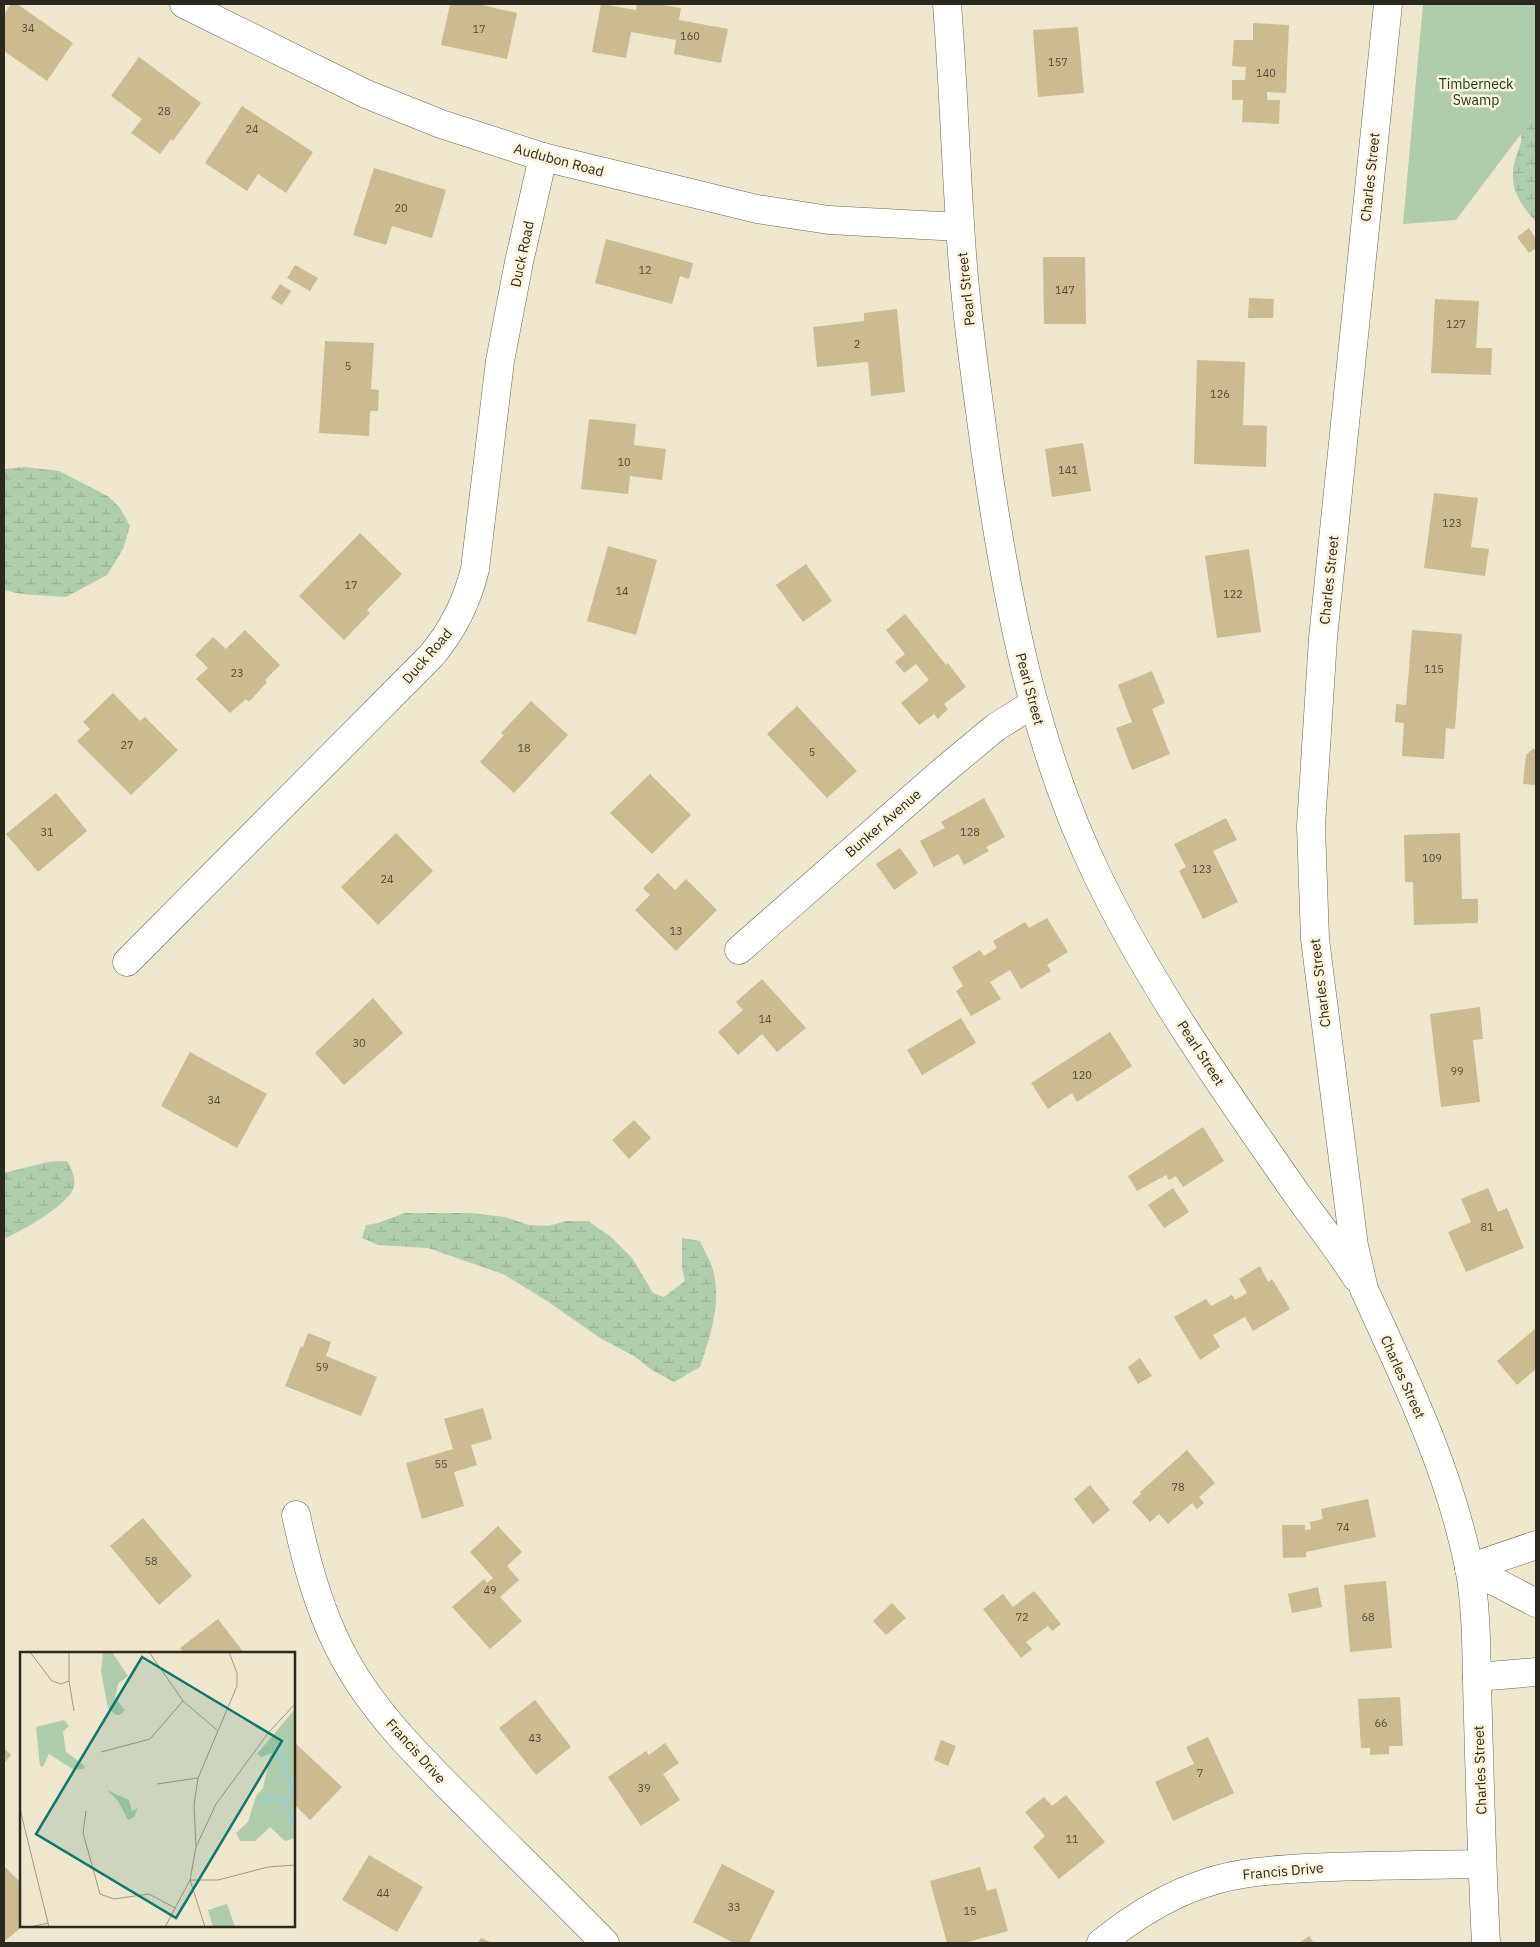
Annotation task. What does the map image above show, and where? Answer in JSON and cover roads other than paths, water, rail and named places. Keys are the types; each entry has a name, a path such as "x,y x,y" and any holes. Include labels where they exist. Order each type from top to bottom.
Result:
{"street":[{"name":"Audubon Road","path":"184,4 366,94 441,124 543,157 756,209 829,220 960,227"},
{"name":"Pearl Street","path":"948,4 960,227 976,386 993,504 1011,609 1033,704 1074,822 1097,875 1132,943 1197,1048 1364,1289"},
{"name":"Charles Street","path":"1388,4 1323,638 1311,826 1312,895 1320,984 1354,1246 1364,1289 1434,1446 1448,1484 1469,1568 1473,1608 1486,1943"},
{"name":"Duck Road","path":"127,962 431,656 443,642 457,619 468,594 475,569 500,361 519,262 543,157"},
{"name":"Bunker Avenue","path":"739,950 943,771 996,727 1033,704"},
{"name":"Francis Drive","path":"296,1515 306,1563 326,1618 340,1650 379,1710 424,1762 605,1943"},
{"path":"1469,1568 1536,1545"},
{"path":"1469,1568 1536,1603"},
{"path":"1476,1677 1536,1672"},
{"name":"Francis Drive","path":"1101,1943 1147,1910 1174,1896 1205,1883 1242,1874 1339,1866 1482,1864"}],"park label":[{"name":"Timberneck Swamp","path":"1476,92"}]}
